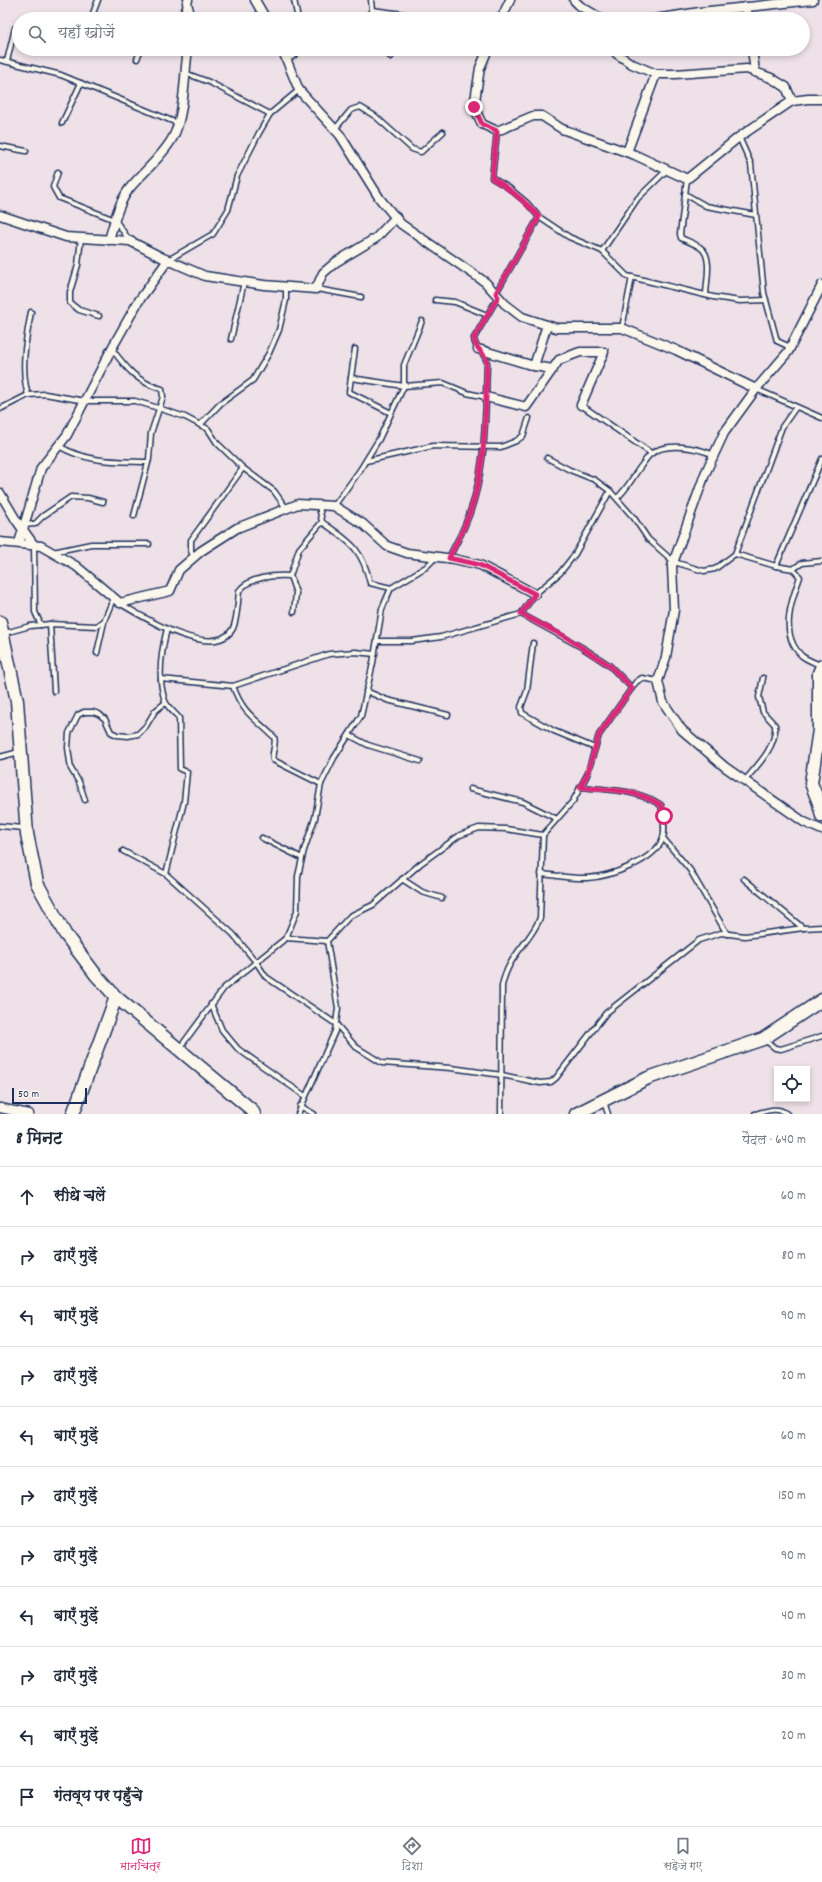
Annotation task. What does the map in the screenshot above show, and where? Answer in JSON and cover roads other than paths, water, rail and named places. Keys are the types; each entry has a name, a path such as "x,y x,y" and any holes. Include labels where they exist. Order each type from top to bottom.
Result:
{"main road":[{"path":"1,632 17,701 27,828 37,883 65,934 96,975 116,997 252,1110 254,1114"},
{"path":"822,666 819,673 819,730 811,783 820,803 822,816"},
{"path":"73,1114 116,997"},
{"path":"576,1114 648,1078 763,1039 822,1000"}],"street":[{"path":"255,0 262,12"},
{"path":"504,12 510,0"},
{"path":"574,0 580,6 590,12"},
{"path":"702,12 749,5 813,0"},
{"path":"188,2 190,12"},
{"path":"109,240 114,220 128,190 156,161 173,138 182,110 187,56"},
{"path":"285,56 299,90 334,130 380,199 401,224 485,282 522,317 564,328 622,328 676,350 756,389"},
{"path":"485,56 480,68 474,107 482,124 497,131 533,116 542,116 562,129 627,152 687,179 739,137 792,101 822,99"},
{"path":"620,56 632,64 656,74 747,69 771,78 786,87 792,101"},
{"path":"753,56 755,72"},
{"path":"627,152 656,74"},
{"path":"0,215 66,237 130,241 168,260 206,276 286,287 316,289 323,273 336,262 376,238 396,217"},
{"path":"19,543 41,468 67,435 112,348 138,302 168,260"},
{"path":"822,285 791,347 756,389 724,432 705,474 672,566 674,610 666,657 658,681 663,702 682,730 725,767 804,822 822,830"},
{"path":"534,366 547,324"},
{"path":"478,349 534,366 553,369"},
{"path":"486,397 526,407 559,360 580,352 604,352 581,405"},
{"path":"0,493 34,545"},
{"path":"0,542 41,546 76,566 120,603 170,591 179,570 194,557 237,528 298,504 334,506 363,524 387,546 406,553 449,558 480,565 535,594"},
{"path":"0,1108 29,1114"}],"lane":[{"path":"94,12 98,0"},
{"path":"294,0 297,12"},
{"path":"371,0 372,10 388,12"},
{"path":"183,12 188,2"},
{"path":"7,61 12,38"},
{"path":"287,60 293,56"},
{"path":"0,60 62,75 178,123"},
{"path":"185,73 209,82 270,114"},
{"path":"62,122 81,83"},
{"path":"168,260 213,234 228,210 237,176 270,114 299,90"},
{"path":"334,130 351,110 360,107 376,116 412,148 421,152 443,132"},
{"path":"497,131 492,178 509,188 527,203 539,217 569,237 602,250 627,276 706,295 740,301 766,300"},
{"path":"739,137 751,164 766,300 777,341 791,347"},
{"path":"0,146 26,151"},
{"path":"602,250 638,198 667,170"},
{"path":"58,172 53,187 60,198 114,220 130,241"},
{"path":"687,179 680,234 681,238 702,248 704,252 708,268 706,295"},
{"path":"685,194 706,206 756,215"},
{"path":"449,558 466,525 474,498 484,447 487,358 478,349 474,338 539,217"},
{"path":"81,238 78,265 70,292 70,303 79,310 99,316"},
{"path":"622,328 632,277"},
{"path":"231,339 244,282"},
{"path":"200,425 220,404 253,380 269,353 279,330 286,300 286,287"},
{"path":"316,289 361,297"},
{"path":"435,300 455,302 487,315"},
{"path":"28,395 25,383 25,342 31,312"},
{"path":"334,506 366,461 379,439 404,386 404,365 422,321"},
{"path":"112,348 125,367 137,379 151,387 162,389 163,397 151,433 148,462 134,516"},
{"path":"355,349 349,392 391,413"},
{"path":"351,378 404,386 443,383 467,393 486,397"},
{"path":"756,389 822,418"},
{"path":"0,409 28,395 46,394 85,401 135,401 159,408 208,429 217,443 243,468 274,492 286,508"},
{"path":"581,405 651,453"},
{"path":"547,458 570,470 595,480 610,491 634,518 648,539 674,562 704,571 715,569 735,554 782,427 796,406"},
{"path":"366,461 433,446 501,447 516,442 522,436 529,418"},
{"path":"59,446 82,458 97,461 148,462"},
{"path":"617,498 626,490 640,467 651,453 665,448 686,447 701,450 714,455"},
{"path":"776,566 822,459"},
{"path":"194,557 191,551 191,540 243,468"},
{"path":"377,641 412,641 441,637 521,614 535,594 560,573 575,554 610,491"},
{"path":"23,527 35,524 43,516 71,497 88,498 103,502"},
{"path":"294,612 296,593 290,576 299,549 322,522 320,505"},
{"path":"322,522 347,540 359,552 366,568 370,583 391,588"},
{"path":"52,552 91,544 149,544"},
{"path":"34,545 34,605 35,612 41,625"},
{"path":"735,554 776,566 793,569 800,577 791,602 789,637 802,656 822,666"},
{"path":"179,1049 224,988 286,938 297,911 298,876 302,858 315,818 322,784 334,758 361,716 375,654 382,609 391,588 426,568 437,557"},
{"path":"793,569 802,563 822,561"},
{"path":"120,603 167,629 192,638 222,639 229,635 234,628 239,591 242,587 251,582 274,575 290,576"},
{"path":"97,653 104,622 114,597"},
{"path":"521,614 564,636 609,665 632,688"},
{"path":"1,632 30,626 50,624 98,626 104,622"},
{"path":"50,624 54,691"},
{"path":"166,874 184,802 187,772 180,768 179,718 165,703 161,679 163,646 167,629"},
{"path":"533,643 527,691 521,707 522,713 554,731 595,748"},
{"path":"161,679 233,686 329,654 355,652 375,654"},
{"path":"501,1114 502,992 504,975 509,963 536,926 540,918 543,835 573,801 587,775 599,735 632,688 642,678 658,681"},
{"path":"745,780 764,759 775,733 775,725 763,712 759,698 763,678"},
{"path":"233,686 237,699 244,711 274,737 273,760 322,784"},
{"path":"366,691 387,700 448,714"},
{"path":"85,800 79,782 71,768 68,748 69,733 78,715 84,712 99,714 105,719 111,732 117,735 128,736 138,734 146,726 155,711 165,703"},
{"path":"349,735 368,745 420,761"},
{"path":"0,757 20,752"},
{"path":"541,874 586,878 611,875 636,864 657,848 663,838 664,816 661,805 650,798 619,790 580,787"},
{"path":"470,789 523,802 557,819"},
{"path":"0,826 27,828"},
{"path":"327,941 350,916 373,905 402,879 460,835 479,828 506,829 543,835"},
{"path":"262,838 302,858"},
{"path":"663,838 690,870 727,934"},
{"path":"123,851 166,874 233,934 266,977 336,1024 356,1047 382,1064 451,1068 502,1075 540,1083 551,1082 556,1078 606,1013 699,940 721,933 745,936 803,928 822,927"},
{"path":"402,879 422,892 442,898"},
{"path":"744,879 803,928"},
{"path":"286,938 327,941"},
{"path":"298,1114 300,1106 335,1031 338,1008 327,941"},
{"path":"211,1004 222,1030 238,1049 305,1096"},
{"path":"763,1039 770,1046 781,1049 822,1036"},
{"path":"604,1099 608,1114"},
{"path":"300,1106 314,1114"},
{"path":"755,1114 771,1110 780,1110 787,1114"}]}
